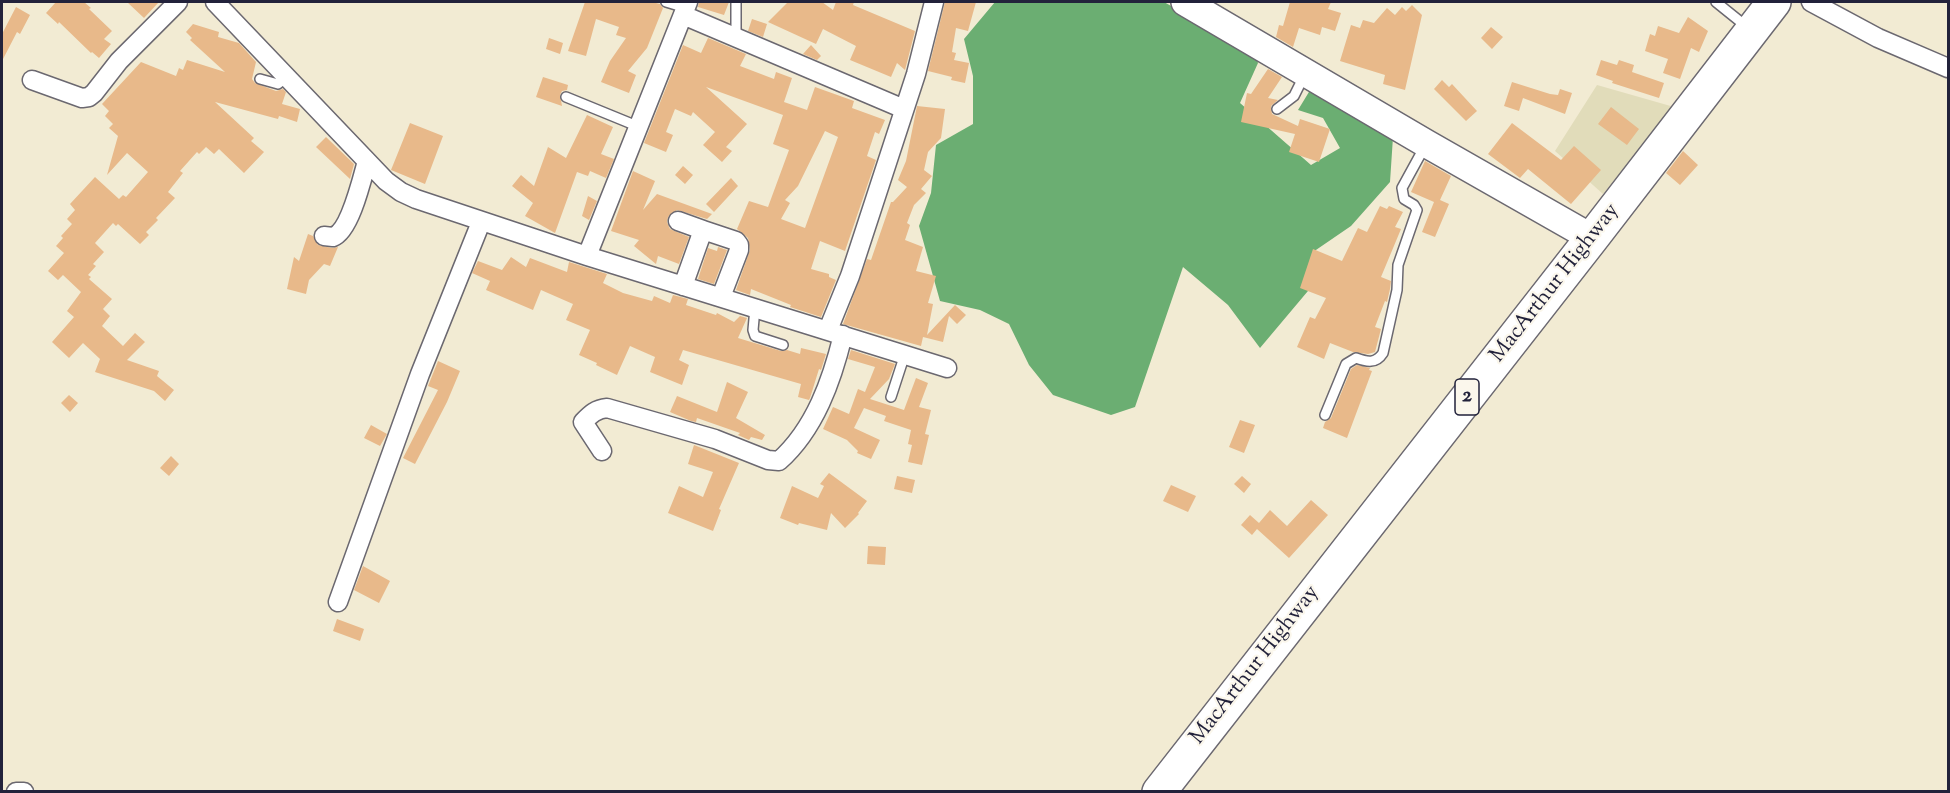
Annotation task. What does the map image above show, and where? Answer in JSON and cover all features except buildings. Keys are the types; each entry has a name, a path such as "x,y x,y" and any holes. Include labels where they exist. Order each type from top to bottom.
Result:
{"highway":[{"name":"MacArthur Highway","path":"1159,792 1593,238 1774,2"}],"main road":[{"path":"1185,2 1426,144 1593,238"}],"street":[{"path":"32,80 82,98 89,97 126,54 178,2"},
{"path":"215,2 386,181 401,192 429,205 587,256 947,368"},
{"path":"602,451 583,422 592,413 607,408 699,434 768,460 779,461 799,438 829,385 835,332 850,276 924,48 934,2"},
{"path":"1811,2 1878,38 1948,68"},
{"path":"587,256 685,8 736,38 904,109"},
{"path":"324,236 333,237 343,230 359,190 367,161"},
{"path":"678,221 736,241 739,245 721,297"},
{"path":"338,602 420,374 482,222"},
{"path":"683,286 703,230"},
{"path":"16,792 24,792"}],"lane":[{"path":"666,2 685,8"},
{"path":"736,2 736,38"},
{"path":"1716,2 1752,30"},
{"path":"1277,109 1294,96 1306,72"},
{"path":"260,79 278,84 287,77"},
{"path":"566,96 638,126"},
{"path":"1325,415 1346,364 1356,358 1373,362 1383,353 1397,290 1398,265 1417,210 1414,205 1404,199 1402,188 1426,144"},
{"path":"755,308 753,330 755,336 783,345"},
{"path":"891,397 905,354"}],"shaded area":[{"path":"1597,85 1674,107 1603,194 1555,151"}],"green space":[{"path":"995,2 1164,2 1255,53 1258,63 1240,103 1311,165 1340,148 1323,118 1298,110 1312,87 1393,137 1390,182 1351,226 1313,252 1313,285 1260,348 1228,305 1183,267 1135,407 1111,415 1053,395 1029,365 1009,324 980,310 940,301 919,226 931,193 936,145 973,124 973,76 964,39"}]}
